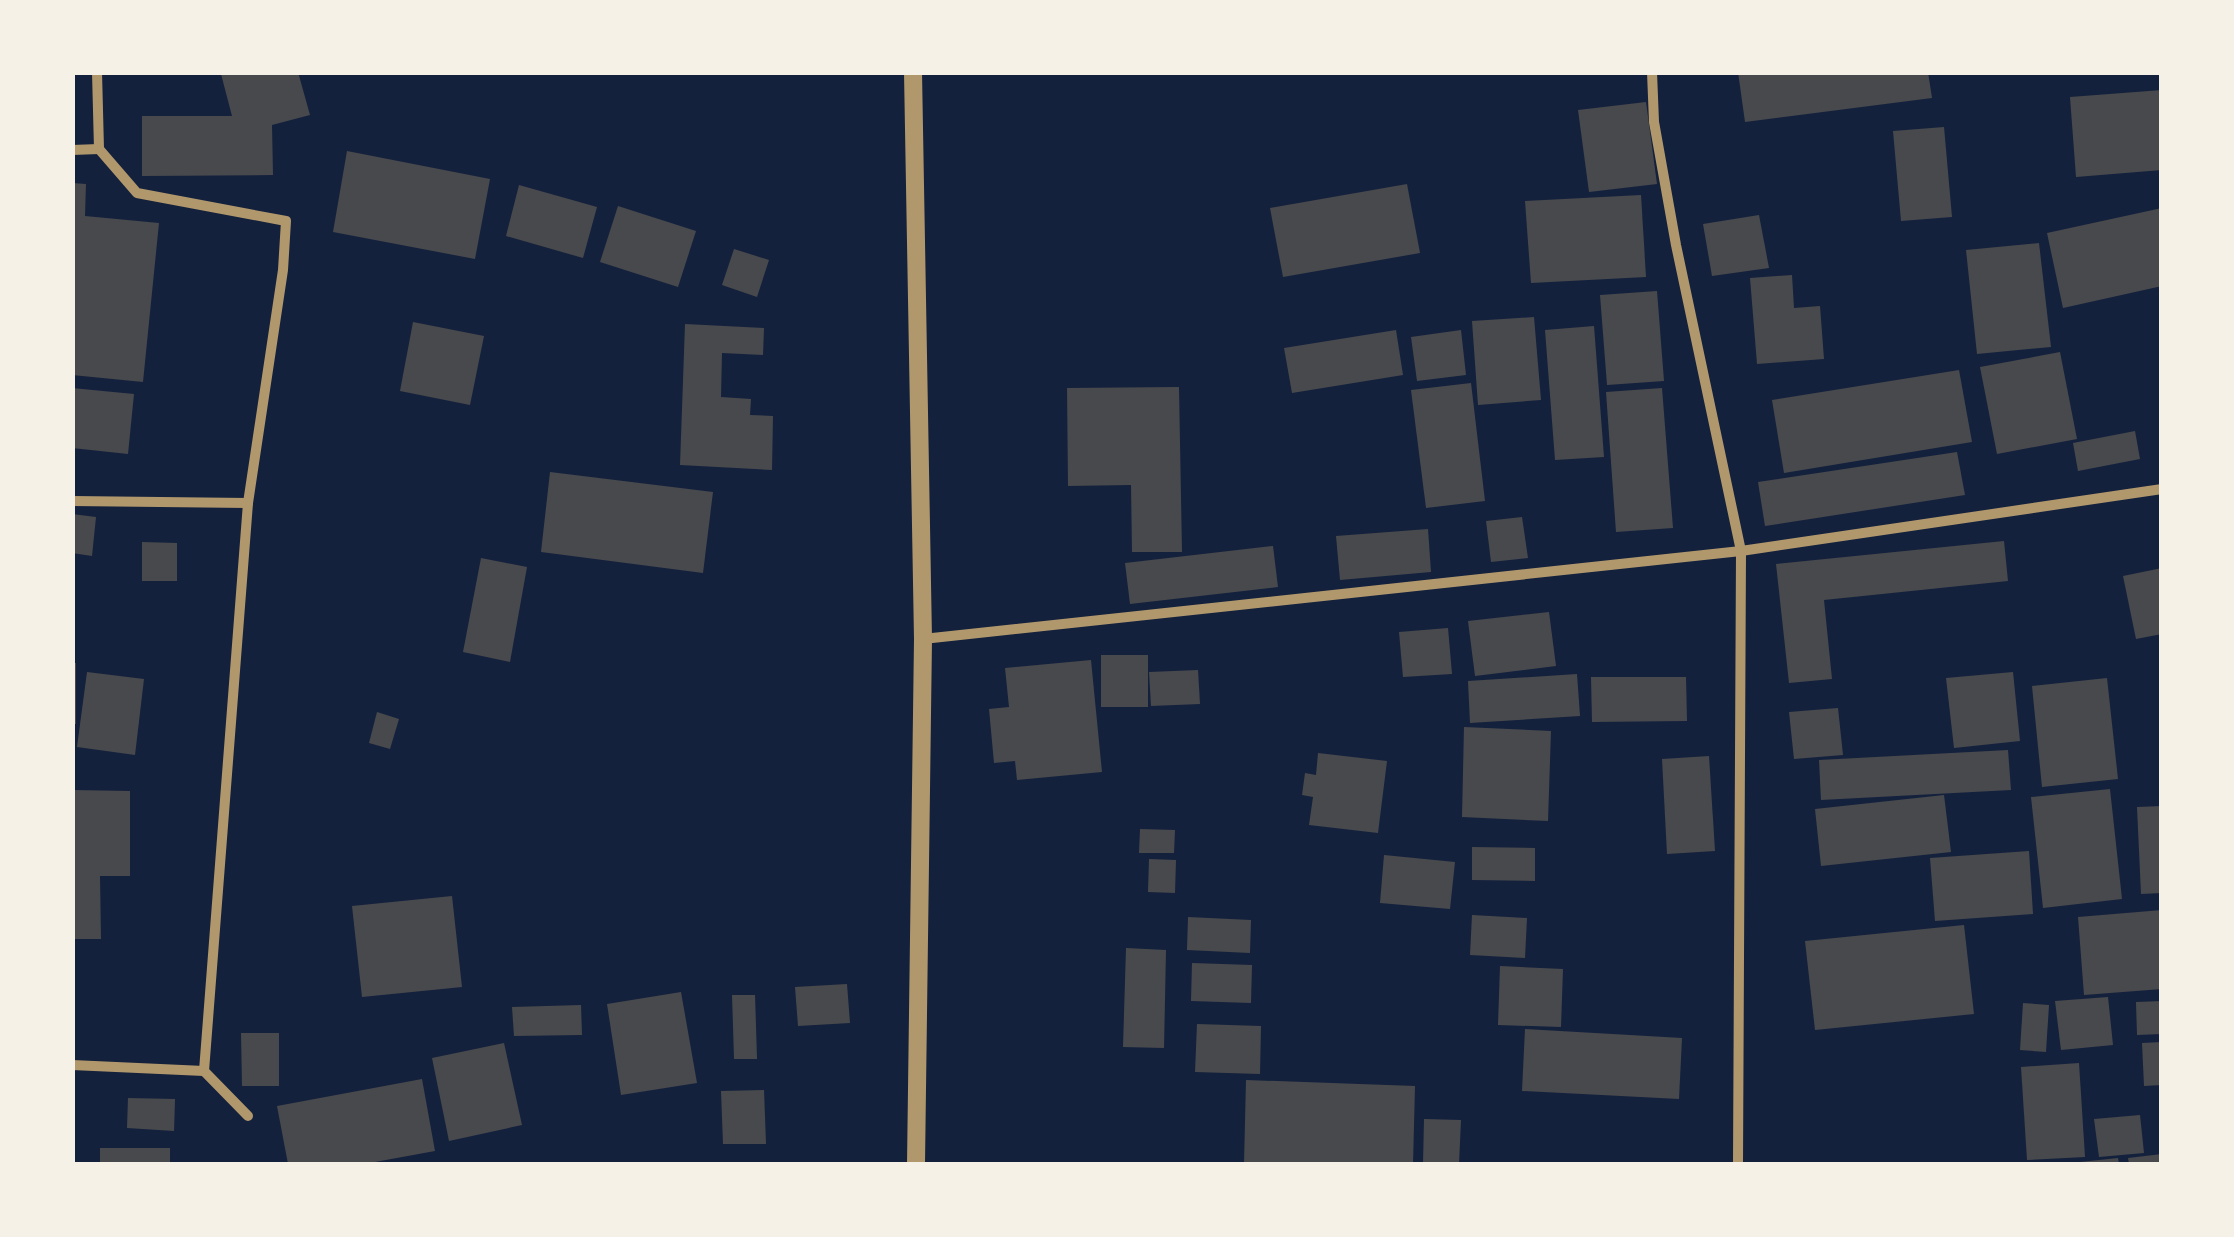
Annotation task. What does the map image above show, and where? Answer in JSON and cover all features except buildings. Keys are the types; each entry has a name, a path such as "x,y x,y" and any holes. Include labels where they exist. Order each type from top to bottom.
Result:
{"street":[{"path":"97,72 99,149 137,194 286,222 283,270 248,503 204,1070"},
{"path":"913,72 923,639 916,1164"},
{"path":"1652,72 1654,122 1670,210 1741,551 1738,1164"},
{"path":"72,150 99,149"},
{"path":"923,639 1741,551 2162,488"},
{"path":"72,501 248,503"},
{"path":"72,1065 204,1070 248,1116"}]}
